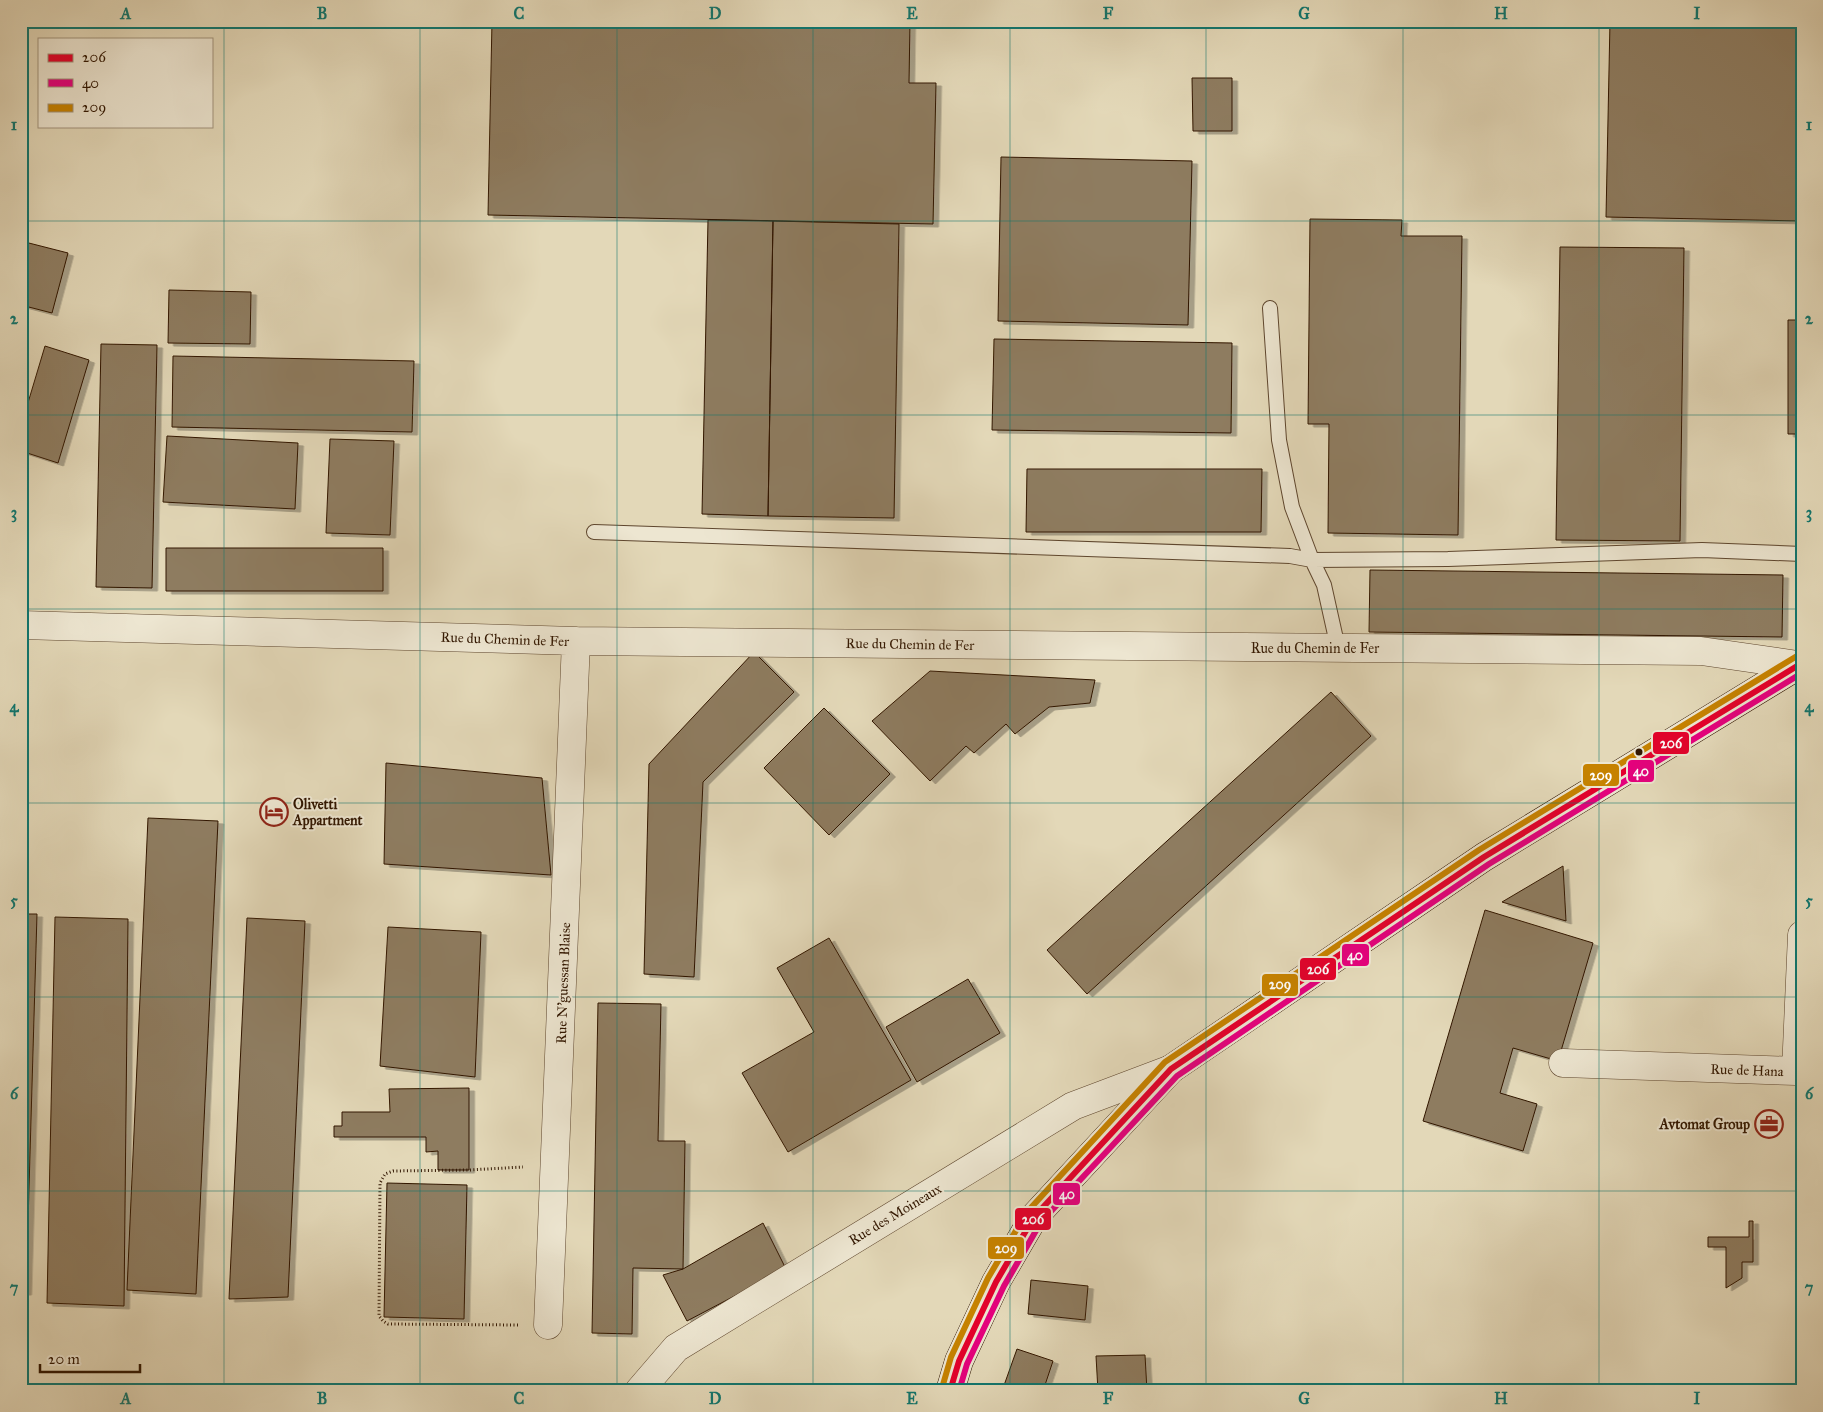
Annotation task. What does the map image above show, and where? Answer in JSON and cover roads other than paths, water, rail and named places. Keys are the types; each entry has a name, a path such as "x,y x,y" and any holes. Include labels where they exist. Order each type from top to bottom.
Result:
{"street":[{"name":"Rue du Chemin de Fer","path":"21,625 576,641 1701,651 1800,664"},
{"name":"Rue N'guessan Blaise","path":"548,1326 576,641"},
{"path":"950,1391 960,1361 996,1282 1034,1217 1171,1069 1484,856 1800,664"},
{"name":"Rue de Hana","path":"1563,1063 1796,1071 1802,935"},
{"name":"Rue des Moineaux","path":"639,1391 676,1348 1064,1111 1171,1069"}],"lane":[{"path":"1270,308 1279,440 1292,507 1312,560 1324,585 1338,648"},
{"path":"594,532 1290,556 1312,560 1448,559 1702,550 1802,554"}],"place":[{"name":"Olivetti Appartment","path":"274,812"},
{"name":"Avtomat Group","path":"1769,1124"}]}
